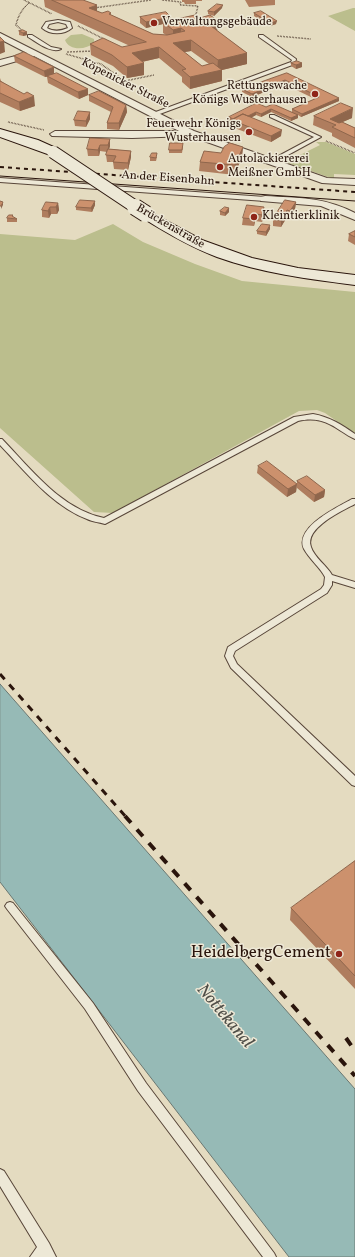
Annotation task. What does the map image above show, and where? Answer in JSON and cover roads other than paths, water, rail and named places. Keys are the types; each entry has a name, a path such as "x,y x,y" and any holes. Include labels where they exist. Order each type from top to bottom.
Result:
{"main road":[{"name":"Brückenstraße","path":"4,128 70,162 146,214 191,242 224,255 282,270 355,280"}],"street":[{"name":"Köpenicker Straße","path":"0,36 191,132 326,180 355,182"},
{"path":"0,62 34,54"},
{"path":"55,134 125,135 191,132"},
{"name":"An der Eisenbahn","path":"265,199 322,203 336,207 355,217"}],"lane":[{"path":"62,21 71,26 69,29 63,31 48,30 44,26 51,22 62,21"},
{"path":"29,34 50,48 59,49"},
{"path":"155,114 293,62 294,60 261,36"},
{"path":"272,116 318,137 273,161"},
{"name":"An der Eisenbahn","path":"0,180 265,199"},
{"path":"0,441 65,506 92,520 105,521 296,420 316,416 328,419 355,437"},
{"path":"355,501 319,523 310,530 306,539 307,548 326,569 329,577 328,585 324,591 231,649 228,656 234,666 355,782"},
{"path":"329,577 355,585"},
{"path":"10,906 89,1006 142,1087 270,1257"},
{"path":"0,1175 48,1252 36,1257"}],"water":[{"name":"Nottekanal","path":"0,684 355,1089 355,1257 289,1257 0,882"}],"tram line":[{"path":"0,176 355,201"}],"railway":[{"path":"0,167 355,192"},
{"path":"0,674 126,817"},
{"path":"125,816 355,1076"},
{"path":"346,1038 355,1051"}],"place":[{"name":"Verwaltungsgebäude","path":"154,23"},
{"name":"Rettungswache Königs Wusterhausen","path":"315,94"},
{"name":"Feuerwehr Königs Wusterhausen","path":"249,132"},
{"name":"Autolackiererei Meißner GmbH","path":"220,167"},
{"name":"Kleintierklinik","path":"254,217"},
{"name":"HeidelbergCement","path":"339,954"}]}
